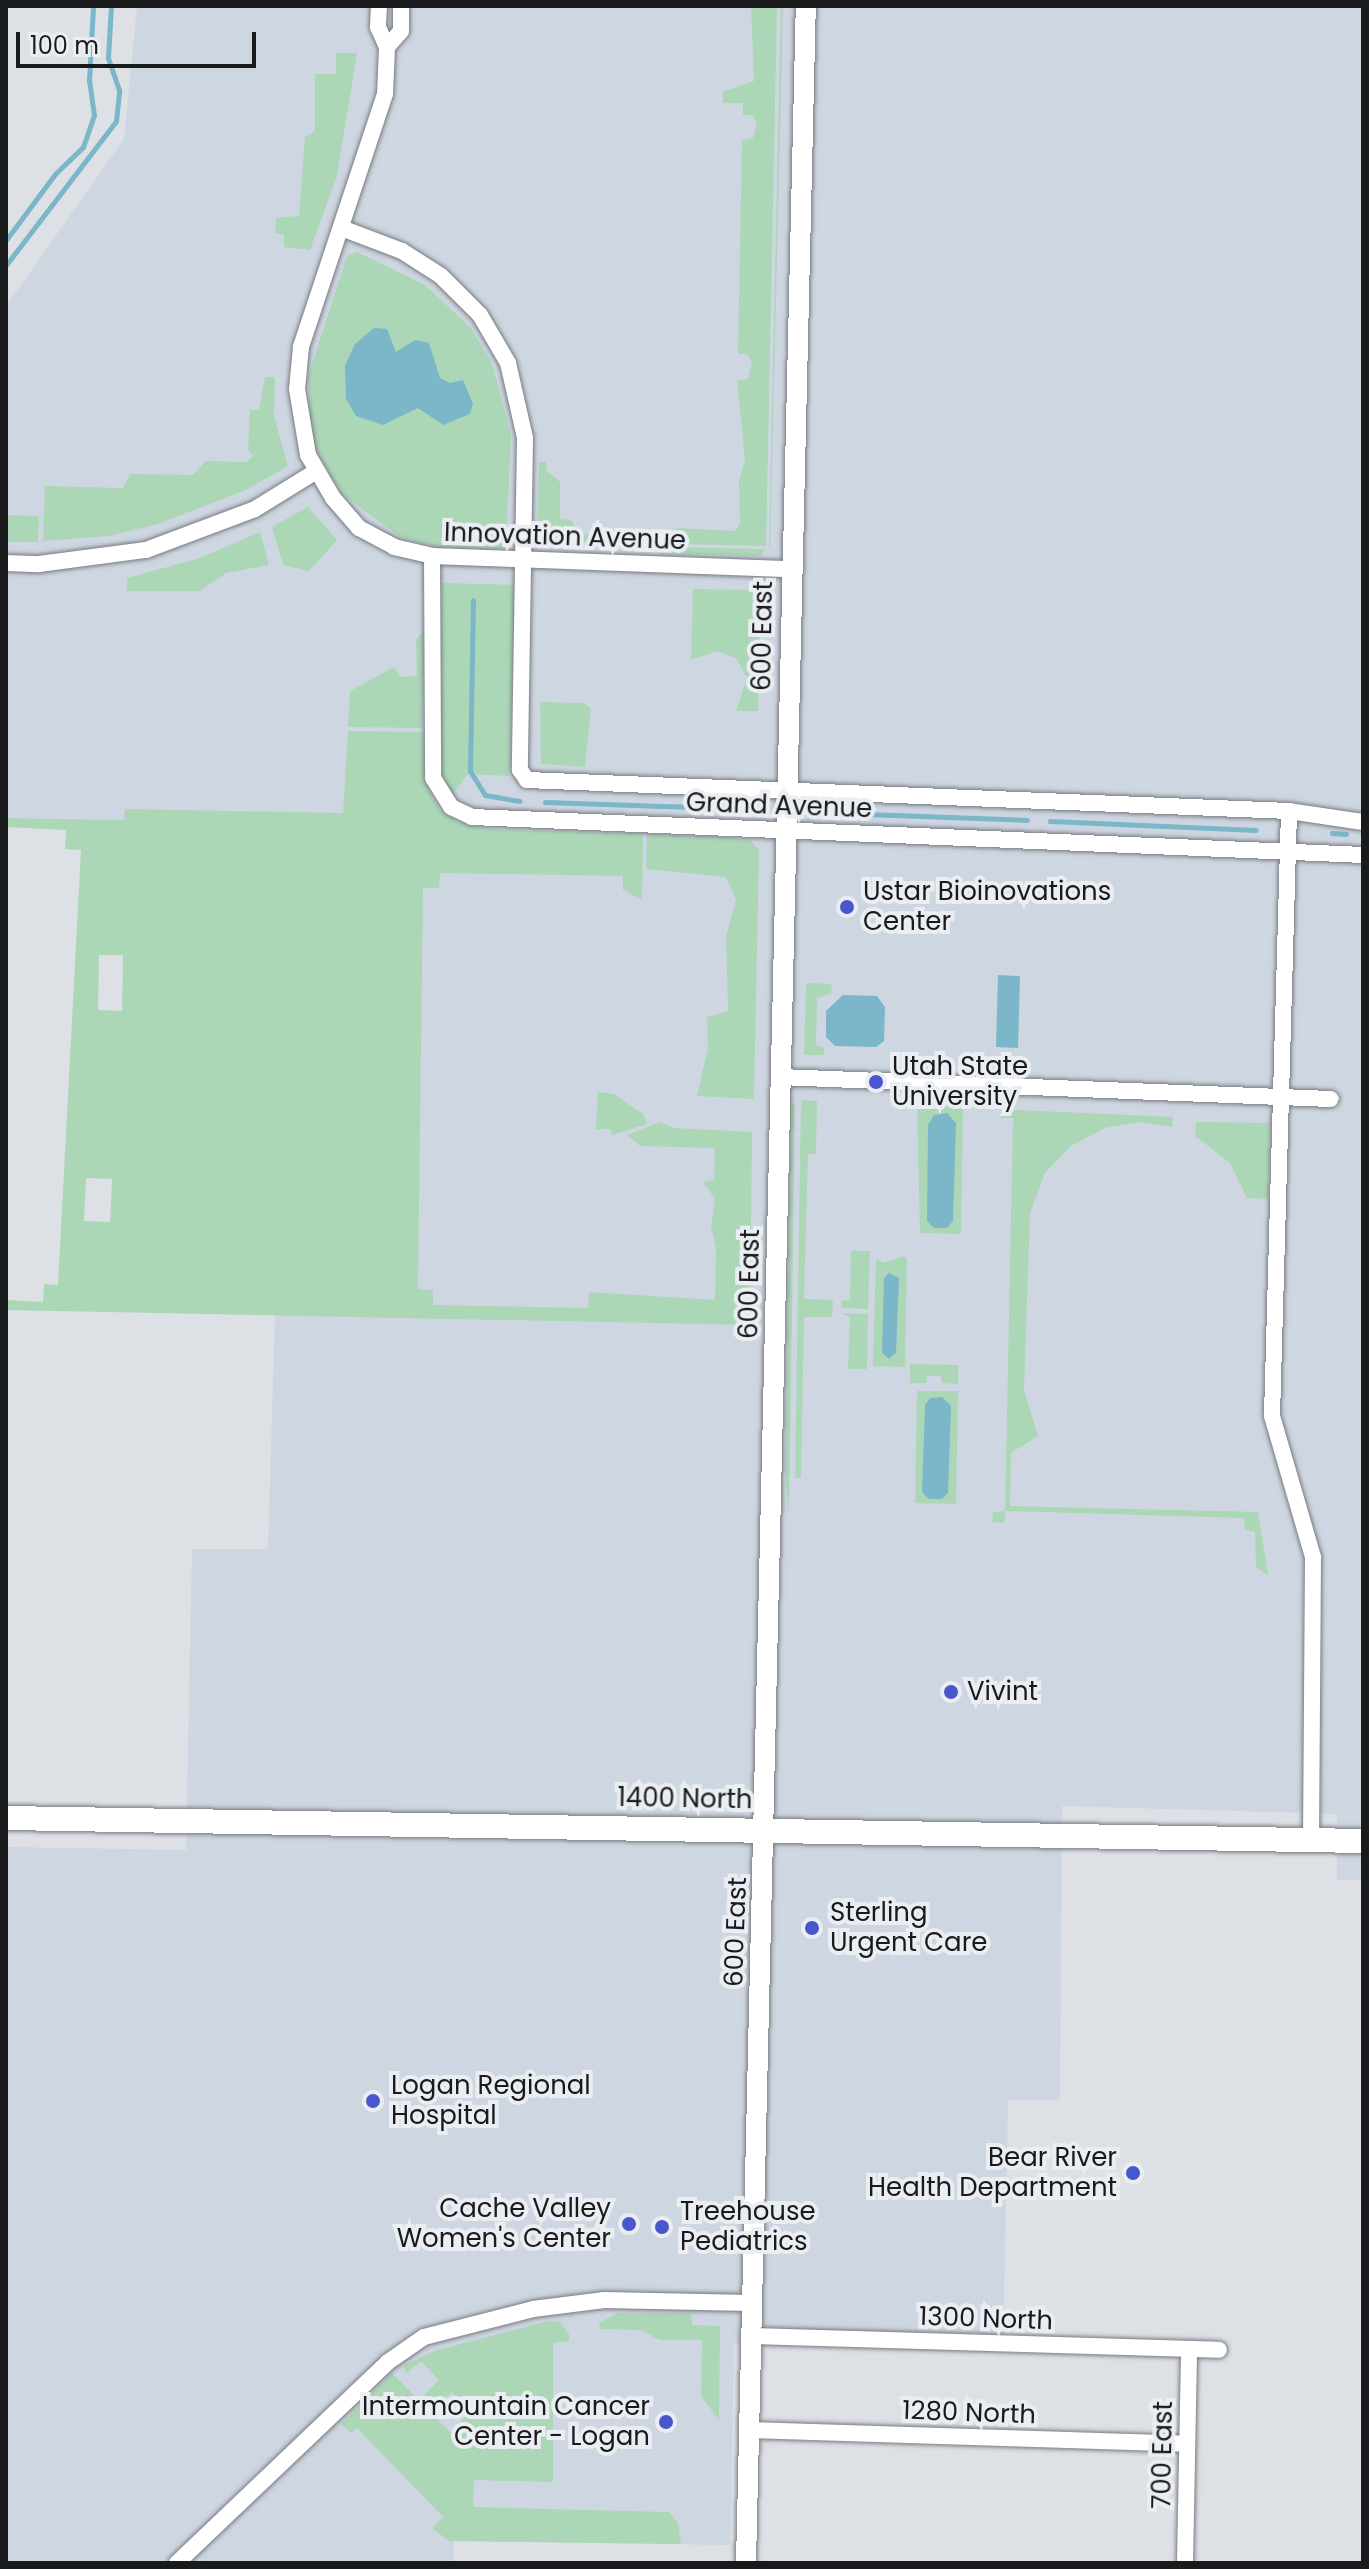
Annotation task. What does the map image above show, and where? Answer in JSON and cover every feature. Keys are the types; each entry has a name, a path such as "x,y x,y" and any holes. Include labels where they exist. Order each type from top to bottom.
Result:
{"main road":[{"name":"1400 North","path":"6,1818 765,1828 1363,1841"}],"street":[{"path":"6,563 39,564 146,550 255,509 315,472 300,425 301,347 378,125 387,47 378,27 379,6"},
{"path":"387,47 401,31 401,6"},
{"name":"600 East","path":"746,2563 806,6"},
{"path":"344,229 402,251 441,276 480,315 508,363 525,438 525,561"},
{"name":"Innovation Avenue","path":"315,472 359,528 394,547 432,556 791,569"},
{"name":"Grand Avenue","path":"432,556 432,767 437,789 451,807 490,819 1363,855"},
{"name":"Grand Avenue","path":"525,561 522,776 535,781 1289,811 1363,822"},
{"path":"1289,811 1284,1097 1272,1416 1313,1557 1311,1839"},
{"path":"780,1077 1331,1099"},
{"path":"177,2563 388,2362 424,2337 578,2303 752,2303"},
{"name":"1300 North","path":"752,2336 1219,2350"},
{"name":"700 East","path":"1185,2563 1189,2349"},
{"name":"1280 North","path":"749,2430 1187,2444"}],"shaded area":[{"name":"Utah State University","path":"137,6 1363,6 1363,1880 1337,1880 1337,1814 1062,1806 1060,2100 1008,2100 1003,2350 734,2343 730,2545 454,2541 453,2563 6,2563 6,1847 186,1850 192,1549 268,1549 275,1315 381,1314 397,825 6,818 6,306 124,139"}],"green space":[{"path":"751,6 777,6 766,546 676,544 676,528 735,531 740,524 739,481 745,460 737,380 748,379 752,362 747,354 738,354 742,140 753,138 757,123 752,115 743,115 743,103 723,103 723,92 754,81"},
{"path":"783,6 770,549 769,547"},
{"path":"336,53 357,53 337,176 310,250 284,247 284,235 275,233 276,218 299,216 305,137 315,131 315,74 336,74"},
{"path":"357,252 425,285 470,327 491,361 511,433 506,548 450,550 400,537 342,494 319,455 311,432 308,377 347,256"},
{"path":"265,377 275,377 274,416 288,466 246,490 158,524 109,536 43,541 45,486 123,488 130,474 193,475 206,461 246,462 253,456 248,450 250,410 259,410"},
{"path":"539,462 546,462 547,471 560,482 560,519 571,520 580,534 589,535 588,542 537,541"},
{"path":"308,507 337,540 309,571 283,565 272,527"},
{"path":"6,515 39,516 38,542 6,542"},
{"path":"260,532 269,565 226,573 200,591 127,591 127,578 200,558"},
{"path":"658,547 765,549 760,556 659,554"},
{"path":"442,583 516,585 509,776 468,774 451,796 438,764"},
{"path":"693,589 761,590 758,711 736,711 747,678 736,658 717,651 691,660"},
{"path":"425,628 422,728 348,727 350,691 394,667 401,677 417,676 416,640"},
{"path":"540,702 584,703 591,709 585,767 541,764"},
{"path":"348,731 423,732 425,783 439,808 458,822 488,829 643,834 642,900 623,890 623,876 440,873 439,888 423,888 418,1289 433,1290 433,1305 588,1308 589,1292 715,1300 716,1248 711,1228 715,1199 703,1182 714,1180 715,1148 640,1146 627,1135 660,1122 674,1128 752,1132 750,1325 6,1310 6,1300 43,1302 44,1284 58,1285 81,850 65,849 66,830 6,827 6,818 124,820 125,809 343,813","holes":["99,955 123,955 122,1011 98,1010","86,1178 112,1179 110,1222 84,1221"]},
{"path":"647,834 736,838 751,841 759,850 754,1099 697,1096 708,1048 707,1017 728,1011 726,937 736,900 726,877 646,869"},
{"path":"806,983 832,984 831,993 817,998 816,1045 825,1048 823,1055 804,1055"},
{"path":"598,1092 614,1094 643,1114 647,1124 612,1135 610,1129 596,1129"},
{"path":"801,1100 817,1101 816,1154 808,1154 804,1299 833,1300 832,1317 804,1317 801,1478 795,1478"},
{"path":"792,1103 795,1103 789,1515 785,1472"},
{"path":"917,1106 963,1107 961,1234 920,1233"},
{"path":"1017,1110 1173,1117 1172,1127 1140,1122 1105,1128 1071,1146 1045,1173 1030,1213 1024,1390 1038,1436 1011,1453 1010,1506 1258,1512 1268,1575 1256,1567 1255,1532 1245,1530 1244,1518 1006,1511 1004,1523 992,1522 993,1512 1005,1511 1013,1118 1001,1118 1000,1112"},
{"path":"1196,1122 1270,1123 1268,1199 1247,1198 1230,1163 1195,1136"},
{"path":"851,1251 870,1251 868,1309 841,1308 841,1301 850,1300"},
{"path":"907,1257 905,1367 873,1366 876,1259 884,1263"},
{"path":"841,1313 868,1314 867,1369 848,1369 850,1318"},
{"path":"910,1364 958,1365 958,1384 941,1383 941,1376 927,1376 927,1383 910,1383"},
{"path":"917,1391 958,1391 956,1504 915,1503"},
{"path":"618,2313 691,2313 692,2325 720,2326 719,2420 701,2396 702,2340 660,2340 640,2330 599,2329 600,2322"},
{"path":"548,2321 560,2322 569,2334 569,2341 553,2343 553,2482 474,2480 473,2507 669,2512 678,2523 681,2544 449,2541 432,2528 443,2517 357,2428 351,2433 341,2424 392,2373 450,2432 470,2412 452,2392 434,2408 423,2396 439,2380 421,2361 407,2373 403,2366 434,2351"}],"water":[{"path":"374,328 387,329 396,352 415,340 429,343 440,378 450,383 463,380 473,404 470,414 443,425 418,408 383,425 356,416 346,399 345,365 355,344"},
{"path":"998,975 1020,976 1018,1048 996,1047"},
{"path":"843,995 877,996 885,1007 884,1041 876,1047 835,1046 826,1037 826,1011"},
{"path":"947,1113 956,1123 953,1221 947,1228 934,1228 927,1221 928,1125 934,1115"},
{"path":"889,1273 899,1278 896,1353 889,1359 882,1353 884,1278"},
{"path":"942,1397 951,1406 948,1493 942,1499 929,1499 922,1492 925,1405 930,1398"}],"waterway":[{"path":"6,240 55,174 83,147 94,115 89,81 93,6"},
{"path":"6,265 116,121 119,90 108,58 111,6"},
{"path":"473,600 470,771 485,795 519,801"},
{"path":"545,802 663,806"},
{"path":"666,806 755,809"},
{"path":"810,812 1027,820"},
{"path":"1050,821 1256,830"},
{"path":"1332,833 1346,834"}],"place":[{"name":"Ustar Bioinovations Center","path":"847,907"},
{"name":"Utah State University","path":"876,1082"},
{"name":"Vivint","path":"951,1692"},
{"name":"Sterling Urgent Care","path":"812,1928"},
{"name":"Logan Regional Hospital","path":"373,2101"},
{"name":"Bear River Health Department","path":"1133,2173"},
{"name":"Cache Valley Women's Center","path":"629,2224"},
{"name":"Treehouse Pediatrics","path":"662,2227"},
{"name":"Intermountain Cancer Center - Logan","path":"666,2422"}]}
